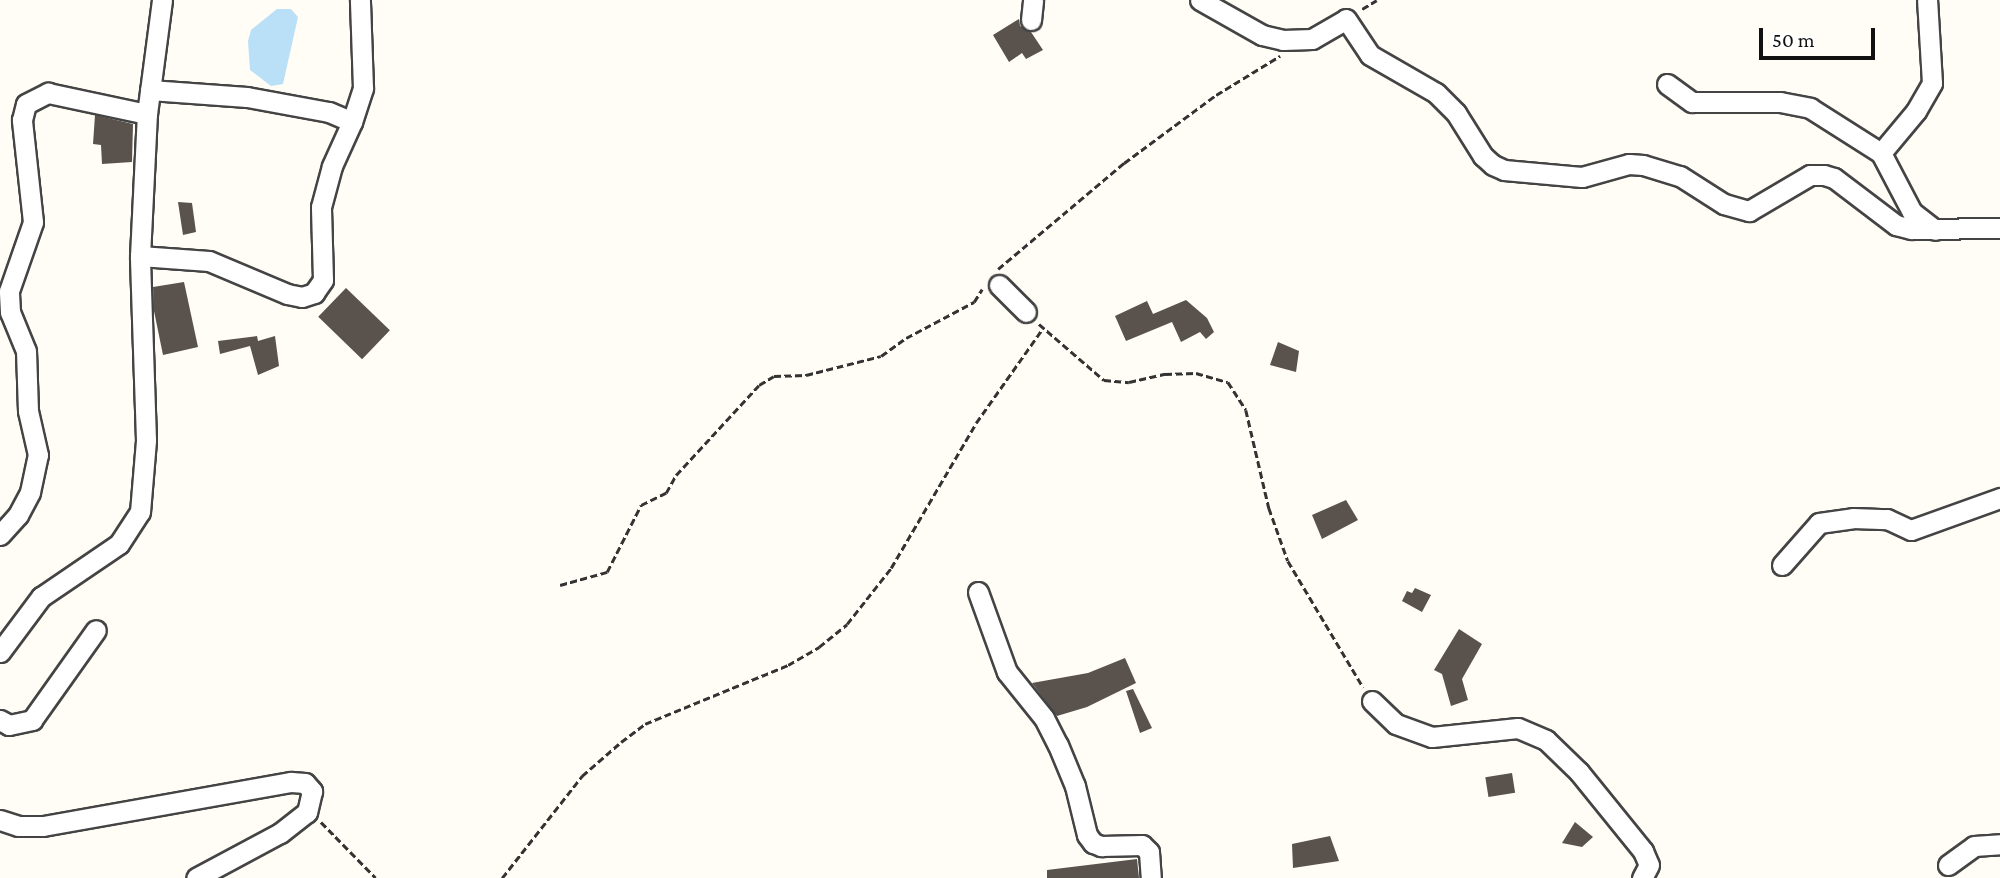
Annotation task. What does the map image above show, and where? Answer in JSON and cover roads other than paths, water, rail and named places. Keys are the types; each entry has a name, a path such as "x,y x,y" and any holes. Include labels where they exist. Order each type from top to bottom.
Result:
{"street":[{"path":"0,652 41,597 111,550 131,529 140,512 146,440 140,256 147,114 162,0"},
{"path":"140,256 209,261 287,294 302,297 314,293 323,280 321,207 332,166 352,122 363,88 360,0"},
{"path":"1031,20 1033,0"},
{"path":"1200,0 1262,35 1305,41 1346,19 1370,55 1436,93 1457,113 1483,156 1493,166 1504,170 1582,177 1629,164 1643,165 1680,176 1724,204 1749,211 1810,176 1824,175 1834,178 1896,225 1935,230 2000,228"},
{"path":"1881,153 1916,111 1932,83 1927,0"},
{"path":"1667,84 1692,102 1780,102 1810,108 1881,153 1912,212 1935,230"},
{"path":"150,90 247,97 329,112 352,122"},
{"path":"0,535 18,515 30,492 38,455 28,411 26,351 10,312 9,291 33,222 22,120 26,104 48,93 147,114"},
{"path":"995,281 1026,312"},
{"path":"1782,565 1819,523 1853,517 1887,519 1911,530 2000,498"},
{"path":"978,592 1007,672 1044,718 1058,745 1075,786 1087,835 1093,843 1101,846 1142,845 1149,852 1151,878"},
{"path":"0,720 9,725 32,720 96,629"},
{"path":"1372,701 1396,724 1432,737 1518,728 1546,740 1579,772 1643,851 1649,865 1642,878"},
{"path":"0,820 18,825 43,826 292,782 305,783 312,791 307,812 280,833 196,878"},
{"path":"1948,865 1974,846 2000,844"}],"water":[{"path":"277,9 291,9 298,17 283,84 271,86 250,70 248,41 251,30"}]}
